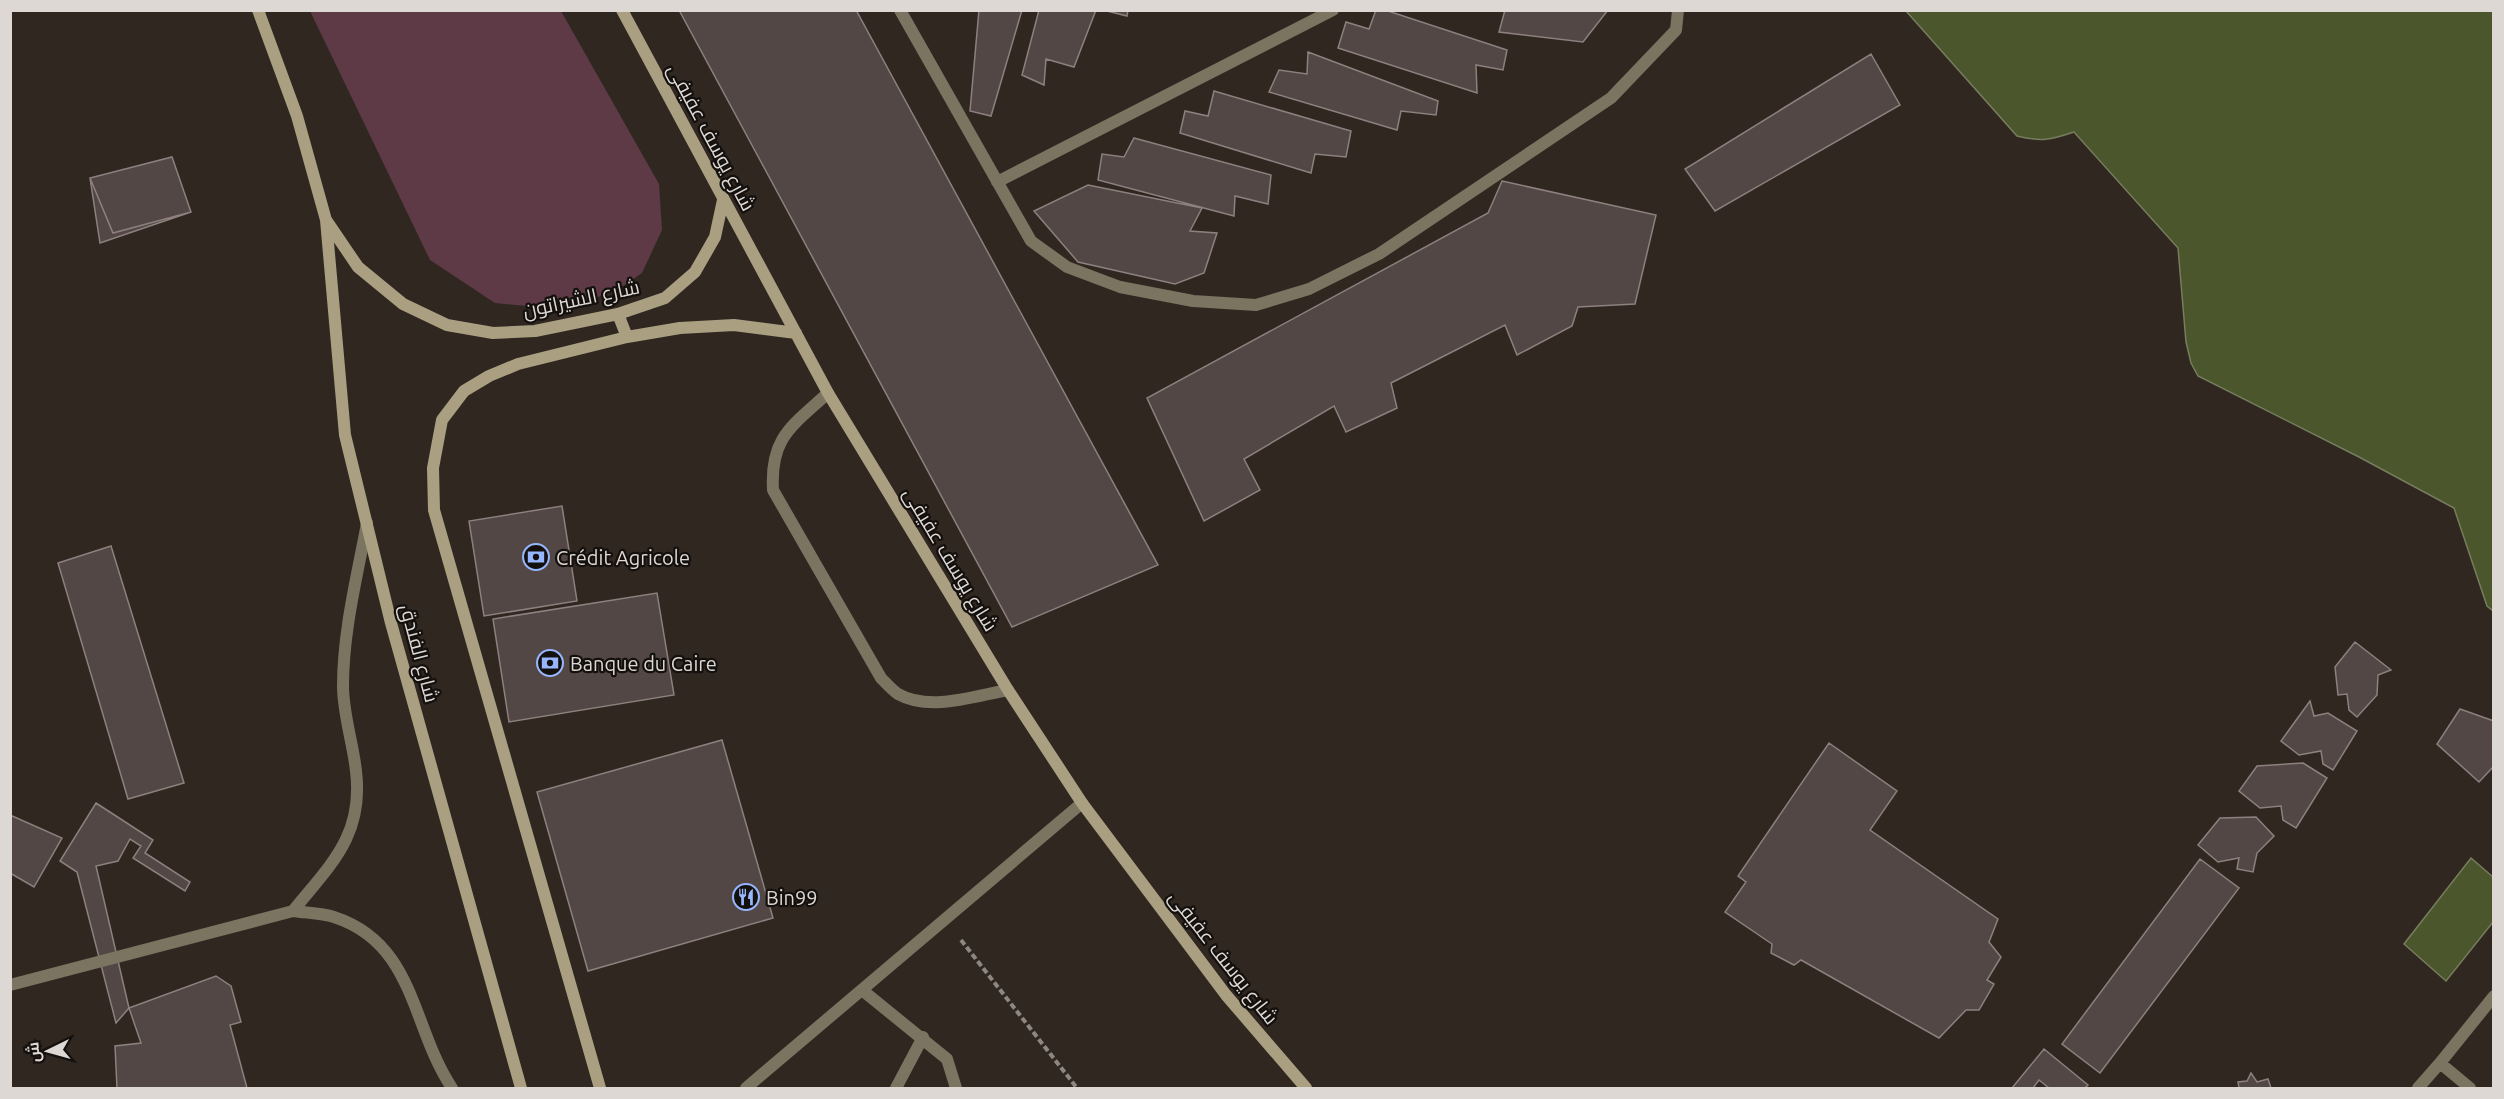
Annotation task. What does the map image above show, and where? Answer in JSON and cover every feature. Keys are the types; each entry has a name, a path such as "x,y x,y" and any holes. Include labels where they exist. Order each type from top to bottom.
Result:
{"street":[{"name":"شارع الشيراتون","path":"258,10 297,116 326,220 358,267 403,304 447,325 493,333 535,331 618,314 665,298 695,272 715,237 723,200"},
{"name":"شارع يوسف عفيفى","path":"622,10 828,393 1008,690 1082,803 1226,995 1306,1089"},
{"path":"900,10 1031,241 1067,267 1120,287 1193,301 1256,305 1309,289 1379,254 1611,98 1676,30 1678,10"},
{"path":"997,182 1333,10"},
{"name":"شارع الفندق","path":"326,220 345,435 391,622 521,1089"},
{"path":"618,314 627,337"},
{"path":"600,1089 435,510 433,468 442,420 464,391 518,364 627,337 680,328 734,325 796,333"},
{"path":"828,393 785,433 774,460 773,490 881,678 897,693 917,702 938,702 1008,690"},
{"path":"293,911 344,847 355,814 356,773 342,687 345,639 366,523"},
{"path":"746,1089 1082,803"},
{"path":"10,985 293,911 332,917 361,929 381,945 398,966 440,1071 452,1089"},
{"path":"862,990 923,1037 947,1059 956,1089"},
{"path":"2418,1089 2493,996"},
{"path":"896,1089 923,1037"},
{"path":"2440,1063 2470,1089"}],"path":[{"path":"945,920 1077,1089"}],"shaded area":[{"path":"310,11 561,11 659,184 662,230 642,273 614,292 579,303 538,307 495,303 430,260"},
{"path":"1906,11 2493,11 2493,611 2487,606 2454,508 2198,376 2191,363 2186,342 2178,248 2074,132 2046,139 2017,136"},
{"path":"2471,858 2493,877 2493,922 2446,981 2404,944"}],"building":[{"path":"679,10 856,10 1158,565 1012,627"},
{"path":"979,10 1022,10 991,116 970,111"},
{"path":"1039,10 1096,10 1074,67 1046,59 1044,85 1022,75"},
{"path":"1103,10 1128,10 1127,16"},
{"path":"1376,10 1385,10 1507,50 1503,70 1476,65 1477,93 1338,48 1346,22 1369,29"},
{"path":"1505,10 1608,10 1583,42 1499,32"},
{"path":"1308,52 1438,101 1436,115 1401,111 1397,130 1269,92 1279,70 1307,74"},
{"path":"1871,54 1900,105 1715,211 1685,169"},
{"path":"1214,91 1351,131 1346,157 1315,154 1311,173 1180,133 1185,111 1208,116"},
{"path":"1134,138 1271,175 1268,204 1235,196 1234,216 1098,180 1102,154 1124,157"},
{"path":"172,157 191,212 113,233 90,178"},
{"path":"172,157 191,212 100,243 90,178"},
{"path":"1502,181 1656,215 1635,304 1578,307 1572,326 1517,355 1505,325 1391,383 1397,408 1346,432 1334,406 1244,459 1260,490 1204,521 1147,398 1488,213"},
{"path":"1088,185 1202,208 1190,231 1217,233 1204,273 1175,284 1078,262 1034,211"},
{"path":"562,506 577,601 484,616 469,521"},
{"path":"111,546 184,783 128,799 58,563"},
{"path":"657,593 674,695 509,722 493,619"},
{"path":"2355,642 2391,670 2378,675 2377,695 2357,717 2349,710 2347,694 2338,695 2335,667"},
{"path":"2310,701 2314,716 2328,713 2357,731 2333,770 2323,764 2321,751 2299,755 2281,741"},
{"path":"2460,709 2494,721 2494,766 2479,782 2437,744"},
{"path":"722,740 773,918 588,971 537,792"},
{"path":"1829,743 1897,791 1870,830 1998,919 1989,942 2001,957 1987,980 1994,984 1979,1010 1966,1010 1939,1038 1801,960 1794,965 1771,953 1772,944 1725,912 1746,882 1738,876"},
{"path":"2303,763 2327,778 2296,828 2283,820 2281,806 2260,808 2239,791 2257,766"},
{"path":"96,803 153,840 145,853 190,882 185,891 133,858 141,846 130,839 118,861 96,866 129,1008 116,1023 77,872 60,861"},
{"path":"10,815 62,838 34,887 10,873"},
{"path":"2256,817 2274,836 2257,853 2253,872 2237,869 2239,858 2218,862 2198,845 2220,818"},
{"path":"2200,859 2239,888 2100,1073 2062,1044"},
{"path":"216,976 231,986 241,1022 230,1025 247,1088 117,1088 115,1046 141,1043 129,1008"},
{"path":"2044,1049 2088,1085 2085,1088 2049,1088 2039,1080 2033,1088 2012,1088"},
{"path":"2251,1073 2257,1082 2268,1079 2271,1088 2239,1088 2238,1082 2247,1081"}],"place":[{"name":"Crédit Agricole","path":"536,557"},
{"name":"Banque du Caire","path":"550,663"},
{"name":"Bin99","path":"746,897"}]}
